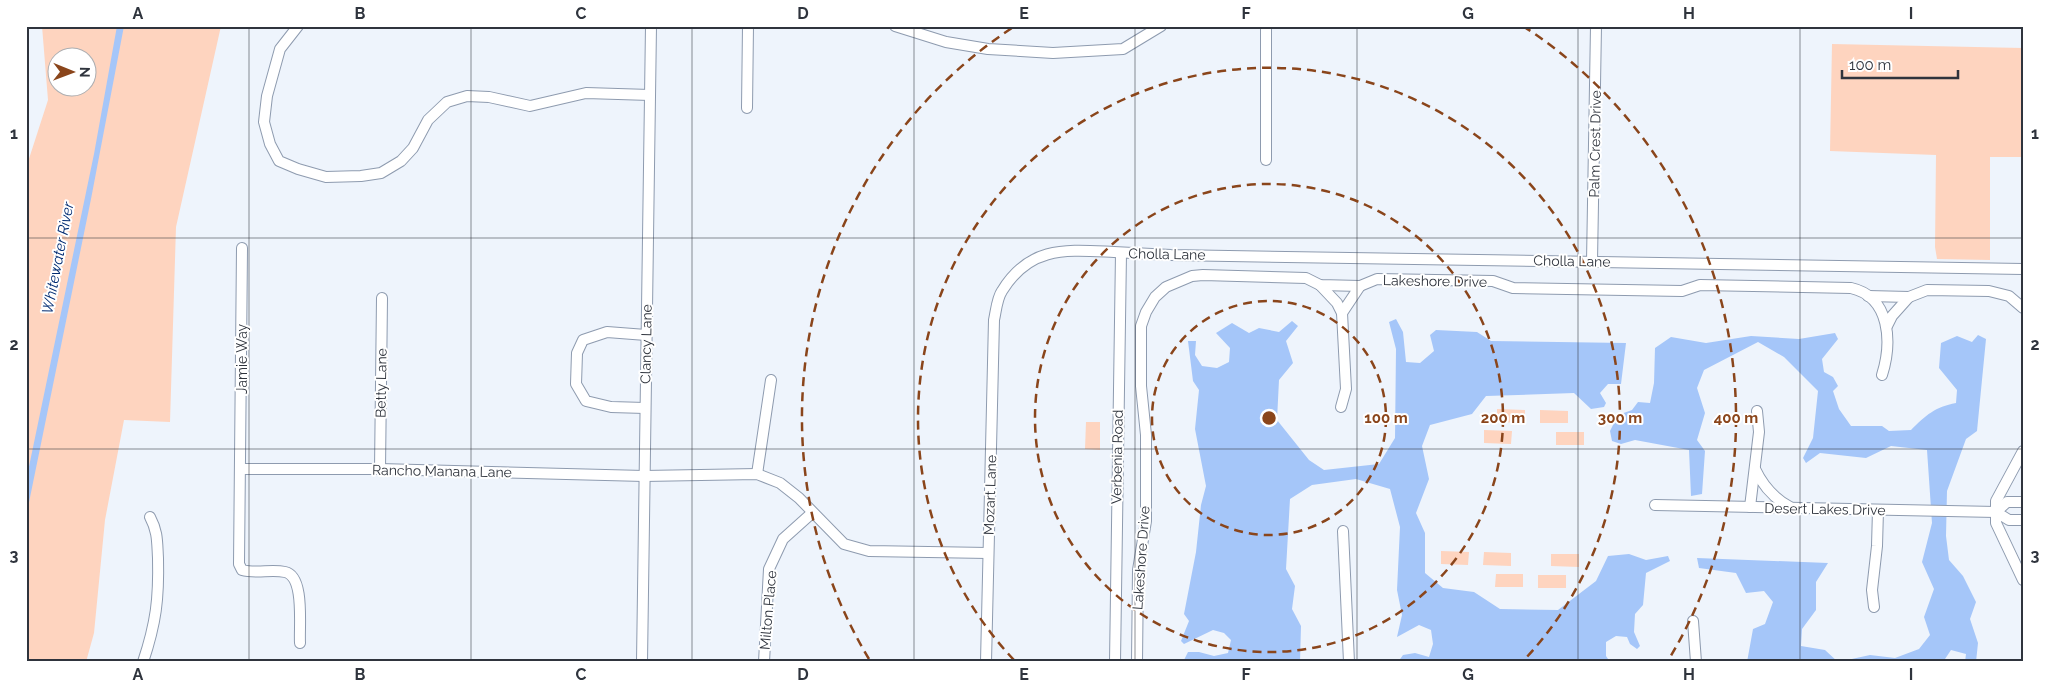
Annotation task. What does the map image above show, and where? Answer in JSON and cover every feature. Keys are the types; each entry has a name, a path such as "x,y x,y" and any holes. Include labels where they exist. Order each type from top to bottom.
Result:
{"street":[{"path":"298,26 280,49 267,96 264,122 270,144 279,161 326,177 380,173 402,161 413,148 428,120 447,102 466,96 489,97 530,106 586,93 650,95"},
{"name":"Clancy Lane","path":"642,662 651,26"},
{"path":"747,108 748,26"},
{"path":"895,26 946,42 988,49 1053,53 1123,49 1161,26"},
{"path":"1266,26 1266,160"},
{"name":"Palm Crest Drive","path":"1592,262 1596,26"},
{"name":"Jamie Way","path":"242,248 239,564 242,570 249,572 286,572 294,576 298,586 300,643"},
{"name":"Mozart Lane","path":"644,476 757,474 780,483 800,498 812,513 844,544 869,551 988,553 994,320 1001,292 1024,265 1056,251 1079,250 1121,253"},
{"name":"Cholla Lane","path":"1121,253 2023,269"},
{"name":"Verbenia Road","path":"1115,662 1121,253"},
{"name":"Lakeshore Drive","path":"1137,662 1138,570 1146,521 1146,436 1140,356 1141,326 1146,312 1155,298 1166,287 1192,276 1306,278 1320,285 1360,286 1377,279 1493,282 1513,288 1682,291 1700,285 1851,288 1860,290 1868,296 1909,297 1927,290 1989,291 2009,296 2023,308"},
{"path":"1320,285 1337,303 1342,314 1346,389 1341,407"},
{"path":"1342,314 1360,286"},
{"path":"1868,296 1881,308 1887,326 1887,358 1882,375"},
{"path":"1887,326 1900,306 1909,297"},
{"name":"Betty Lane","path":"380,469 382,298"},
{"path":"645,408 611,407 586,401 576,384 577,353 583,340 607,332 646,335"},
{"path":"757,474 772,380"},
{"path":"1750,507 1759,432 1757,410"},
{"path":"2023,451 1996,501 1996,523 2023,580"},
{"path":"1755,468 1768,492 1780,502 1793,508"},
{"name":"Rancho Manana Lane","path":"241,470 380,469 644,476"},
{"name":"Desert Lakes Drive","path":"1996,512 2007,502 2023,502"},
{"name":"Desert Lakes Drive","path":"1655,505 1996,512 2009,520 2023,520"},
{"path":"1874,607 1872,590 1878,510"},
{"name":"Milton Place","path":"764,662 769,569 783,539 812,513"},
{"path":"143,662 152,633 158,594 157,529 150,517"},
{"path":"1343,531 1349,662"},
{"path":"986,662 988,553"},
{"path":"1693,621 1696,662"}],"shaded area":[{"path":"42,26 221,26 176,227 170,422 124,420 105,520 94,633 86,662 26,662 26,168 48,100"},
{"path":"1832,44 2023,48 2023,157 1990,157 1990,260 1937,259 1935,247 1936,155 1830,151"},
{"path":"1497,409 1525,410 1525,423 1497,422"},
{"path":"1540,410 1568,411 1568,423 1540,423"},
{"path":"1086,422 1100,422 1100,450 1085,449"},
{"path":"1484,430 1512,431 1511,444 1484,443"},
{"path":"1556,432 1584,432 1584,445 1556,445"},
{"path":"1441,551 1469,552 1468,565 1441,564"},
{"path":"1484,552 1511,553 1511,566 1483,565"},
{"path":"1551,554 1579,554 1579,567 1551,566"},
{"path":"1496,574 1523,574 1523,587 1495,587"},
{"path":"1538,575 1566,575 1566,588 1538,588"}],"water":[{"path":"117,26 124,26 26,517 26,481 94,154"},
{"path":"1396,319 1403,332 1406,362 1420,363 1434,351 1430,335 1436,330 1477,332 1491,341 1626,343 1621,384 1608,384 1600,393 1606,403 1604,407 1591,409 1574,393 1486,396 1472,414 1430,425 1422,446 1429,479 1416,513 1425,533 1425,573 1443,588 1474,592 1500,609 1558,610 1596,581 1608,556 1629,554 1646,560 1668,556 1670,561 1646,573 1643,605 1635,614 1634,632 1640,646 1637,649 1630,644 1627,637 1616,636 1606,642 1606,656 1610,662 1398,662 1403,655 1415,653 1429,657 1433,644 1431,630 1419,625 1397,637 1402,615 1397,590 1400,527 1390,489 1356,479 1312,485 1290,499 1286,569 1295,586 1292,609 1301,626 1300,662 1195,662 1184,660 1188,652 1199,652 1214,656 1228,653 1231,640 1224,633 1213,630 1184,644 1181,641 1189,621 1184,614 1196,552 1201,505 1206,486 1195,429 1199,390 1193,381 1188,341 1196,341 1195,355 1202,366 1217,368 1229,362 1230,348 1216,333 1232,323 1249,333 1259,328 1279,332 1292,321 1298,326 1286,341 1293,363 1279,380 1277,420 1309,460 1324,470 1379,464 1395,438 1396,349 1389,322"},
{"path":"1835,333 1838,339 1822,359 1824,372 1833,377 1838,386 1833,391 1839,409 1851,426 1882,426 1889,431 1911,430 1931,412 1956,403 1957,390 1939,368 1941,343 1957,336 1972,342 1978,335 1986,339 1977,431 1966,439 1947,491 1946,536 1949,560 1963,576 1976,602 1970,619 1978,643 1976,662 1965,662 1966,654 1951,650 1943,662 1838,662 1870,655 1895,658 1919,649 1930,635 1924,617 1934,589 1922,562 1932,523 1927,450 1891,446 1866,458 1820,453 1806,463 1803,458 1813,438 1818,391 1784,357 1758,342 1704,370 1697,388 1705,413 1697,440 1705,451 1702,494 1691,496 1689,450 1635,440 1621,444 1612,441 1610,431 1618,415 1632,410 1638,402 1650,403 1654,383 1655,348 1671,337 1706,343 1751,336 1799,339"},
{"path":"1697,558 1828,563 1816,582 1816,610 1802,629 1801,646 1825,650 1838,662 1747,662 1753,629 1765,624 1773,602 1764,591 1746,593 1736,573 1699,568"}],"water label":[{"name":"Whitewater River","path":"58,258"}]}
